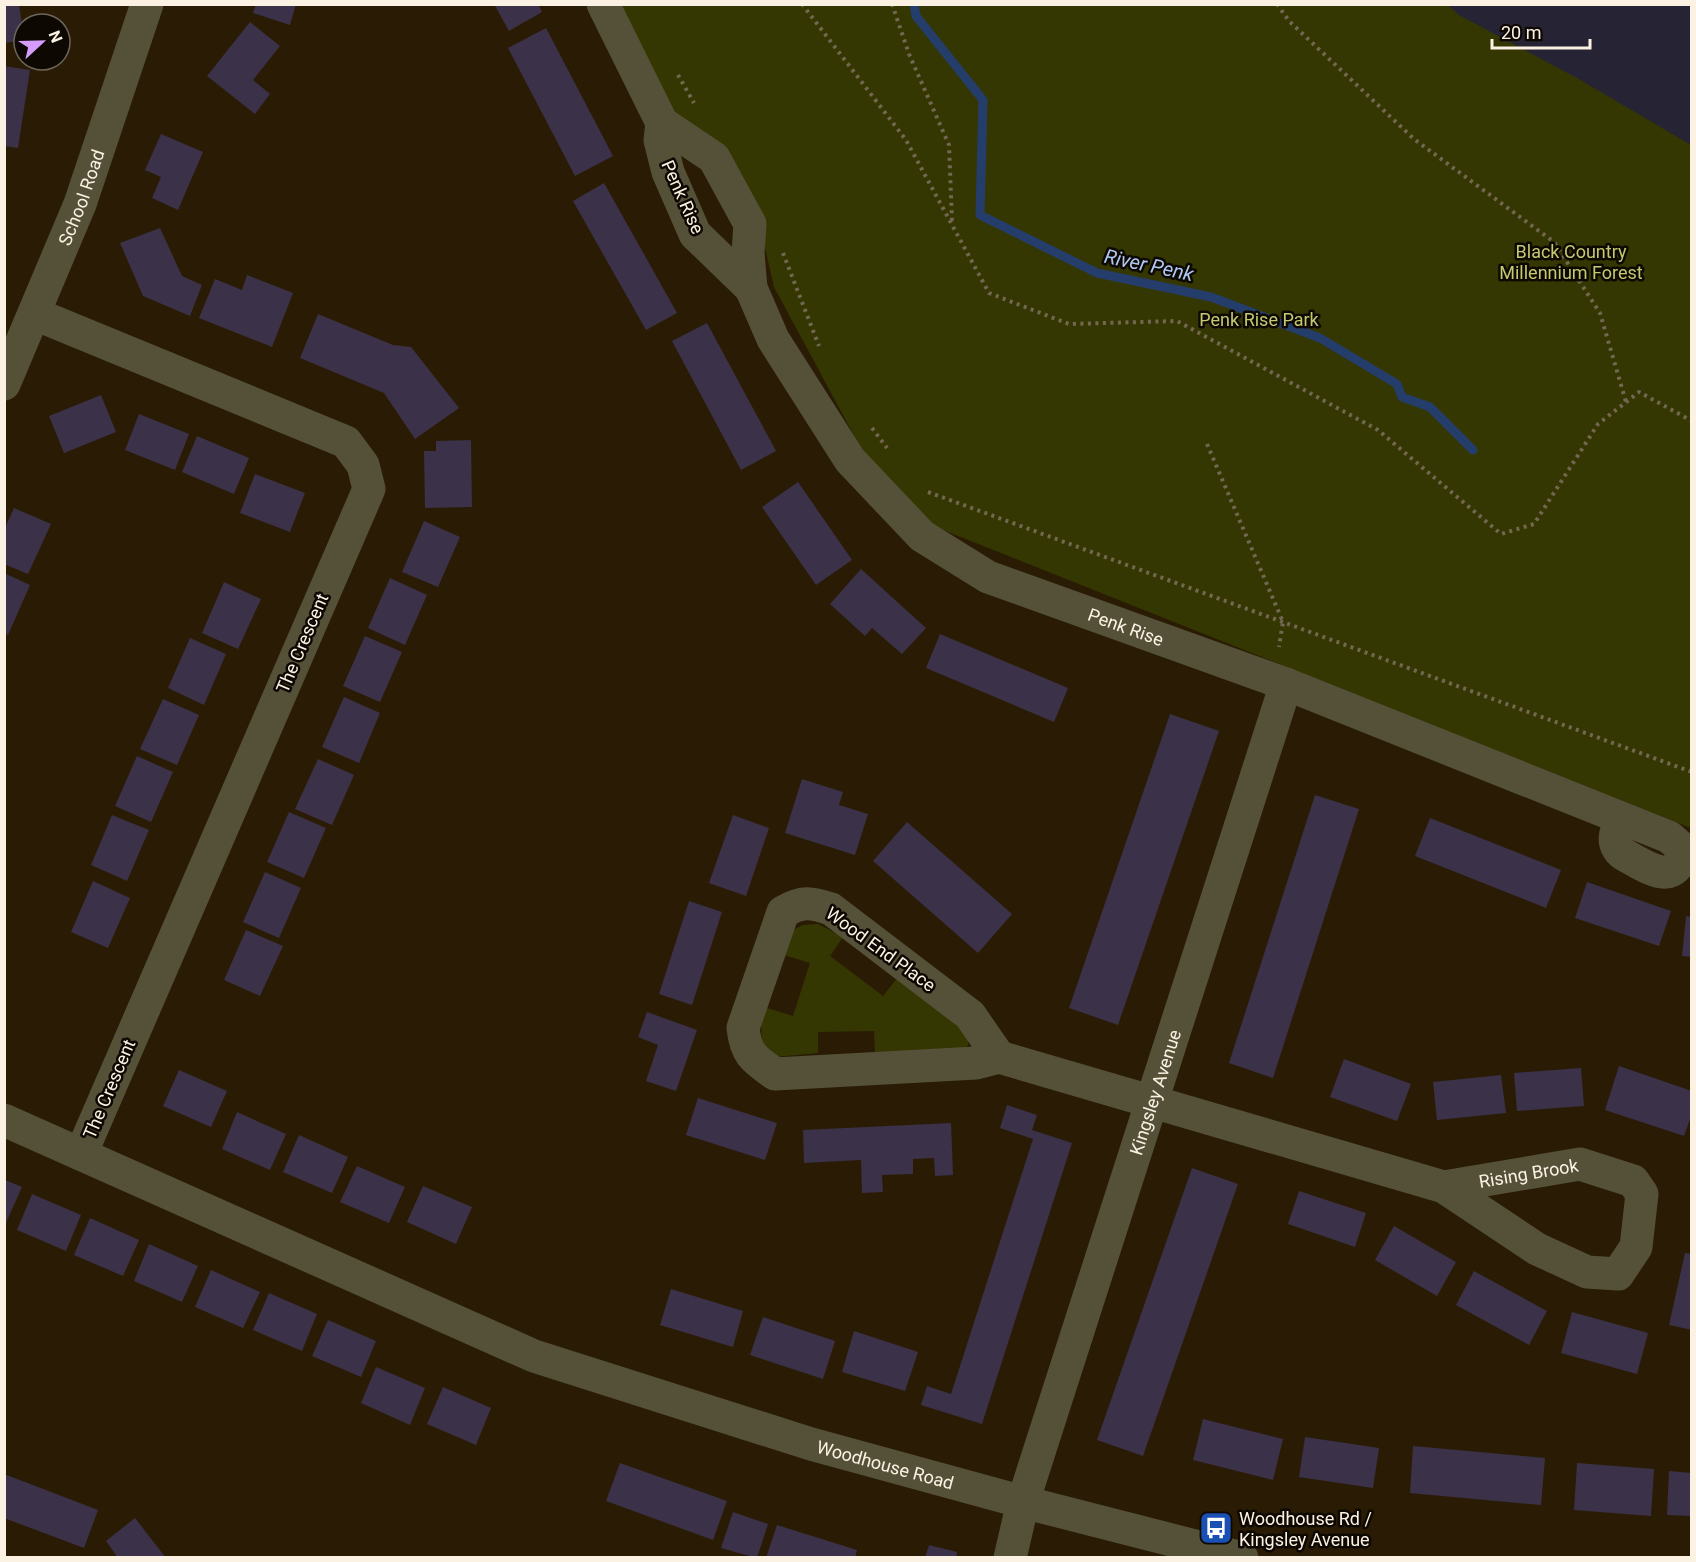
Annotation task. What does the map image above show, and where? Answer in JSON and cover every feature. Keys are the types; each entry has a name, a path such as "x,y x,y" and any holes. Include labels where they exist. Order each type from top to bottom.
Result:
{"street":[{"name":"School Road","path":"4,384 80,204 147,4"},
{"name":"Penk Rise","path":"603,4 662,123 714,158 750,224 748,253 750,288 773,339 850,460 922,536 988,577 1280,682 1621,818"},
{"name":"Penk Rise","path":"662,123 660,140 668,171 695,234 750,288"},
{"name":"The Crescent","path":"35,314 346,442 363,465 369,489 81,1154"},
{"name":"Kingsley Avenue","path":"1010,1557 1023,1502 1153,1102 1280,682"},
{"name":"Wood End Place","path":"999,1057 970,1015 831,909 814,903 796,904 783,912 743,1028 745,1046 753,1059 775,1074 976,1063 999,1057 1153,1102"},
{"name":"Rising Brook","path":"1153,1102 1444,1187 1537,1249 1587,1272 1618,1274 1636,1247 1642,1194 1632,1181 1580,1164 1444,1187"},
{"name":"The Crescent","path":"4,1120 534,1356"},
{"name":"Woodhouse Road","path":"534,1356 812,1444 1023,1502 1242,1557"}],"path":[{"path":"802,4 906,140 988,293 1069,324 1178,321 1378,430 1502,534 1534,524 1598,424 1639,392 1692,421"},
{"path":"892,4 909,54 949,145 952,225"},
{"path":"1277,4 1289,21 1414,139 1554,242 1599,313 1626,402"},
{"path":"673,67 698,107"},
{"path":"780,244 822,354"},
{"path":"865,420 893,454"},
{"path":"1207,444 1282,622 1280,682"},
{"path":"920,489 1692,772"}],"shaded area":[{"path":"1370,5 1691,5 1691,225"}],"green space":[{"name":"Penk Rise Park","path":"619,5 1448,5 1459,15 1577,78 1691,145 1691,828 933,526 864,454 774,287 760,226 673,114"},
{"path":"818,924 843,937 830,956 883,996 898,977 969,1034 968,1046 960,1049 875,1053 874,1031 818,1032 818,1053 775,1057 762,1042 761,1024 767,1008 793,1016 810,963 784,955 789,932 803,925"}],"building":[{"path":"5,4 19,4 20,12 12,12 12,42 5,43"},
{"path":"256,4 296,4 290,25 253,13"},
{"path":"494,4 538,4 542,12 509,31"},
{"path":"250,22 280,46 253,80 270,94 255,114 207,76"},
{"path":"546,28 613,156 575,176 508,48"},
{"path":"4,66 12,67 12,72 30,72 18,148 4,146"},
{"path":"161,134 203,152 178,210 152,198 161,177 145,170"},
{"path":"604,183 677,313 646,330 573,201"},
{"path":"160,228 182,276 202,285 190,316 143,296 120,243"},
{"path":"247,275 293,293 272,347 199,318 215,279 242,290"},
{"path":"318,314 393,345 411,347 459,408 415,439 384,393 300,358"},
{"path":"707,323 776,451 741,470 672,341"},
{"path":"101,395 116,432 64,453 49,416"},
{"path":"139,414 189,434 175,470 125,450"},
{"path":"197,436 249,458 234,494 182,472"},
{"path":"471,440 472,507 425,508 424,451 436,451 436,441"},
{"path":"255,474 305,493 290,532 240,513"},
{"path":"798,482 852,560 816,585 762,507"},
{"path":"14,508 51,524 28,574 4,564 4,530"},
{"path":"424,521 460,537 438,587 402,572"},
{"path":"861,569 926,628 902,654 872,628 865,636 830,604"},
{"path":"4,573 30,585 8,635 4,633"},
{"path":"390,578 427,595 405,645 368,628"},
{"path":"224,582 261,599 238,649 202,633"},
{"path":"940,634 1068,688 1054,722 926,668"},
{"path":"365,636 402,652 380,702 343,686"},
{"path":"190,638 226,654 204,705 168,688"},
{"path":"344,697 380,713 359,763 322,747"},
{"path":"163,699 199,715 177,765 140,749"},
{"path":"1170,714 1219,731 1118,1025 1069,1008"},
{"path":"137,756 173,772 151,822 115,806"},
{"path":"318,759 354,775 332,825 295,809"},
{"path":"802,779 843,792 839,805 868,814 855,855 785,833"},
{"path":"1315,795 1359,809 1273,1078 1229,1063"},
{"path":"289,812 326,828 304,878 267,862"},
{"path":"112,815 149,830 127,881 91,865"},
{"path":"733,815 769,828 746,896 709,883"},
{"path":"1430,818 1561,870 1546,908 1415,856"},
{"path":"907,822 1012,914 978,953 873,861"},
{"path":"265,872 301,888 279,938 243,922"},
{"path":"93,881 130,898 108,948 71,932"},
{"path":"1587,882 1671,911 1659,946 1575,918"},
{"path":"689,901 722,912 692,1005 659,994"},
{"path":"1686,916 1692,917 1692,957 1682,956"},
{"path":"246,930 283,946 260,996 224,980"},
{"path":"647,1012 697,1030 676,1091 646,1081 658,1045 638,1037"},
{"path":"1344,1059 1411,1084 1397,1121 1330,1097"},
{"path":"1619,1066 1692,1091 1692,1114 1684,1136 1605,1110"},
{"path":"1581,1068 1584,1106 1517,1111 1514,1073"},
{"path":"179,1070 227,1091 211,1127 163,1106"},
{"path":"1501,1075 1506,1113 1437,1120 1433,1082"},
{"path":"698,1098 777,1123 765,1160 686,1135"},
{"path":"1007,1105 1037,1115 1032,1130 1072,1143 982,1424 921,1405 927,1386 951,1394 1033,1139 1000,1128"},
{"path":"237,1112 286,1134 270,1170 222,1149"},
{"path":"951,1123 953,1175 935,1176 934,1158 913,1159 913,1174 882,1175 883,1192 862,1193 861,1160 804,1163 803,1130"},
{"path":"299,1135 348,1157 332,1193 283,1172"},
{"path":"357,1166 405,1187 389,1223 340,1202"},
{"path":"1192,1168 1238,1184 1143,1456 1097,1440"},
{"path":"5,1180 22,1187 5,1225"},
{"path":"423,1186 472,1207 456,1244 407,1222"},
{"path":"1299,1191 1366,1213 1355,1247 1288,1224"},
{"path":"32,1194 81,1215 66,1251 17,1230"},
{"path":"90,1218 139,1240 123,1276 74,1255"},
{"path":"1394,1226 1456,1262 1437,1296 1375,1260"},
{"path":"149,1244 198,1266 182,1302 134,1281"},
{"path":"1685,1253 1692,1254 1692,1330 1669,1325"},
{"path":"211,1270 260,1292 243,1328 195,1307"},
{"path":"1474,1271 1547,1311 1529,1345 1456,1305"},
{"path":"671,1289 743,1311 733,1347 660,1325"},
{"path":"269,1293 317,1314 302,1351 253,1330"},
{"path":"1572,1312 1648,1333 1637,1374 1561,1353"},
{"path":"763,1317 835,1341 823,1379 750,1355"},
{"path":"328,1320 376,1341 361,1377 312,1356"},
{"path":"854,1331 918,1352 905,1391 842,1372"},
{"path":"376,1367 425,1388 410,1425 361,1403"},
{"path":"443,1387 491,1408 476,1445 427,1424"},
{"path":"1203,1419 1283,1439 1273,1480 1193,1460"},
{"path":"1305,1437 1379,1448 1373,1488 1299,1477"},
{"path":"1413,1446 1545,1458 1541,1505 1410,1493"},
{"path":"620,1463 727,1501 713,1540 606,1501"},
{"path":"1577,1463 1654,1469 1651,1516 1574,1510"},
{"path":"1669,1471 1692,1473 1692,1516 1667,1515"},
{"path":"4,1474 98,1510 84,1548 4,1518"},
{"path":"733,1512 768,1524 757,1558 721,1548"},
{"path":"135,1518 166,1558 118,1558 106,1541"},
{"path":"777,1525 857,1550 855,1558 766,1558"},
{"path":"929,1545 957,1552 956,1558 925,1558"}],"waterway":[{"name":"River Penk","path":"914,4 916,16 983,100 980,215 1097,273 1211,297 1320,338 1397,384 1402,397 1430,407 1473,450"}],"place":[{"name":"Woodhouse Rd / Kingsley Avenue","path":"1216,1528"}],"park label":[{"name":"Black Country Millennium Forest","path":"1571,261"}]}
